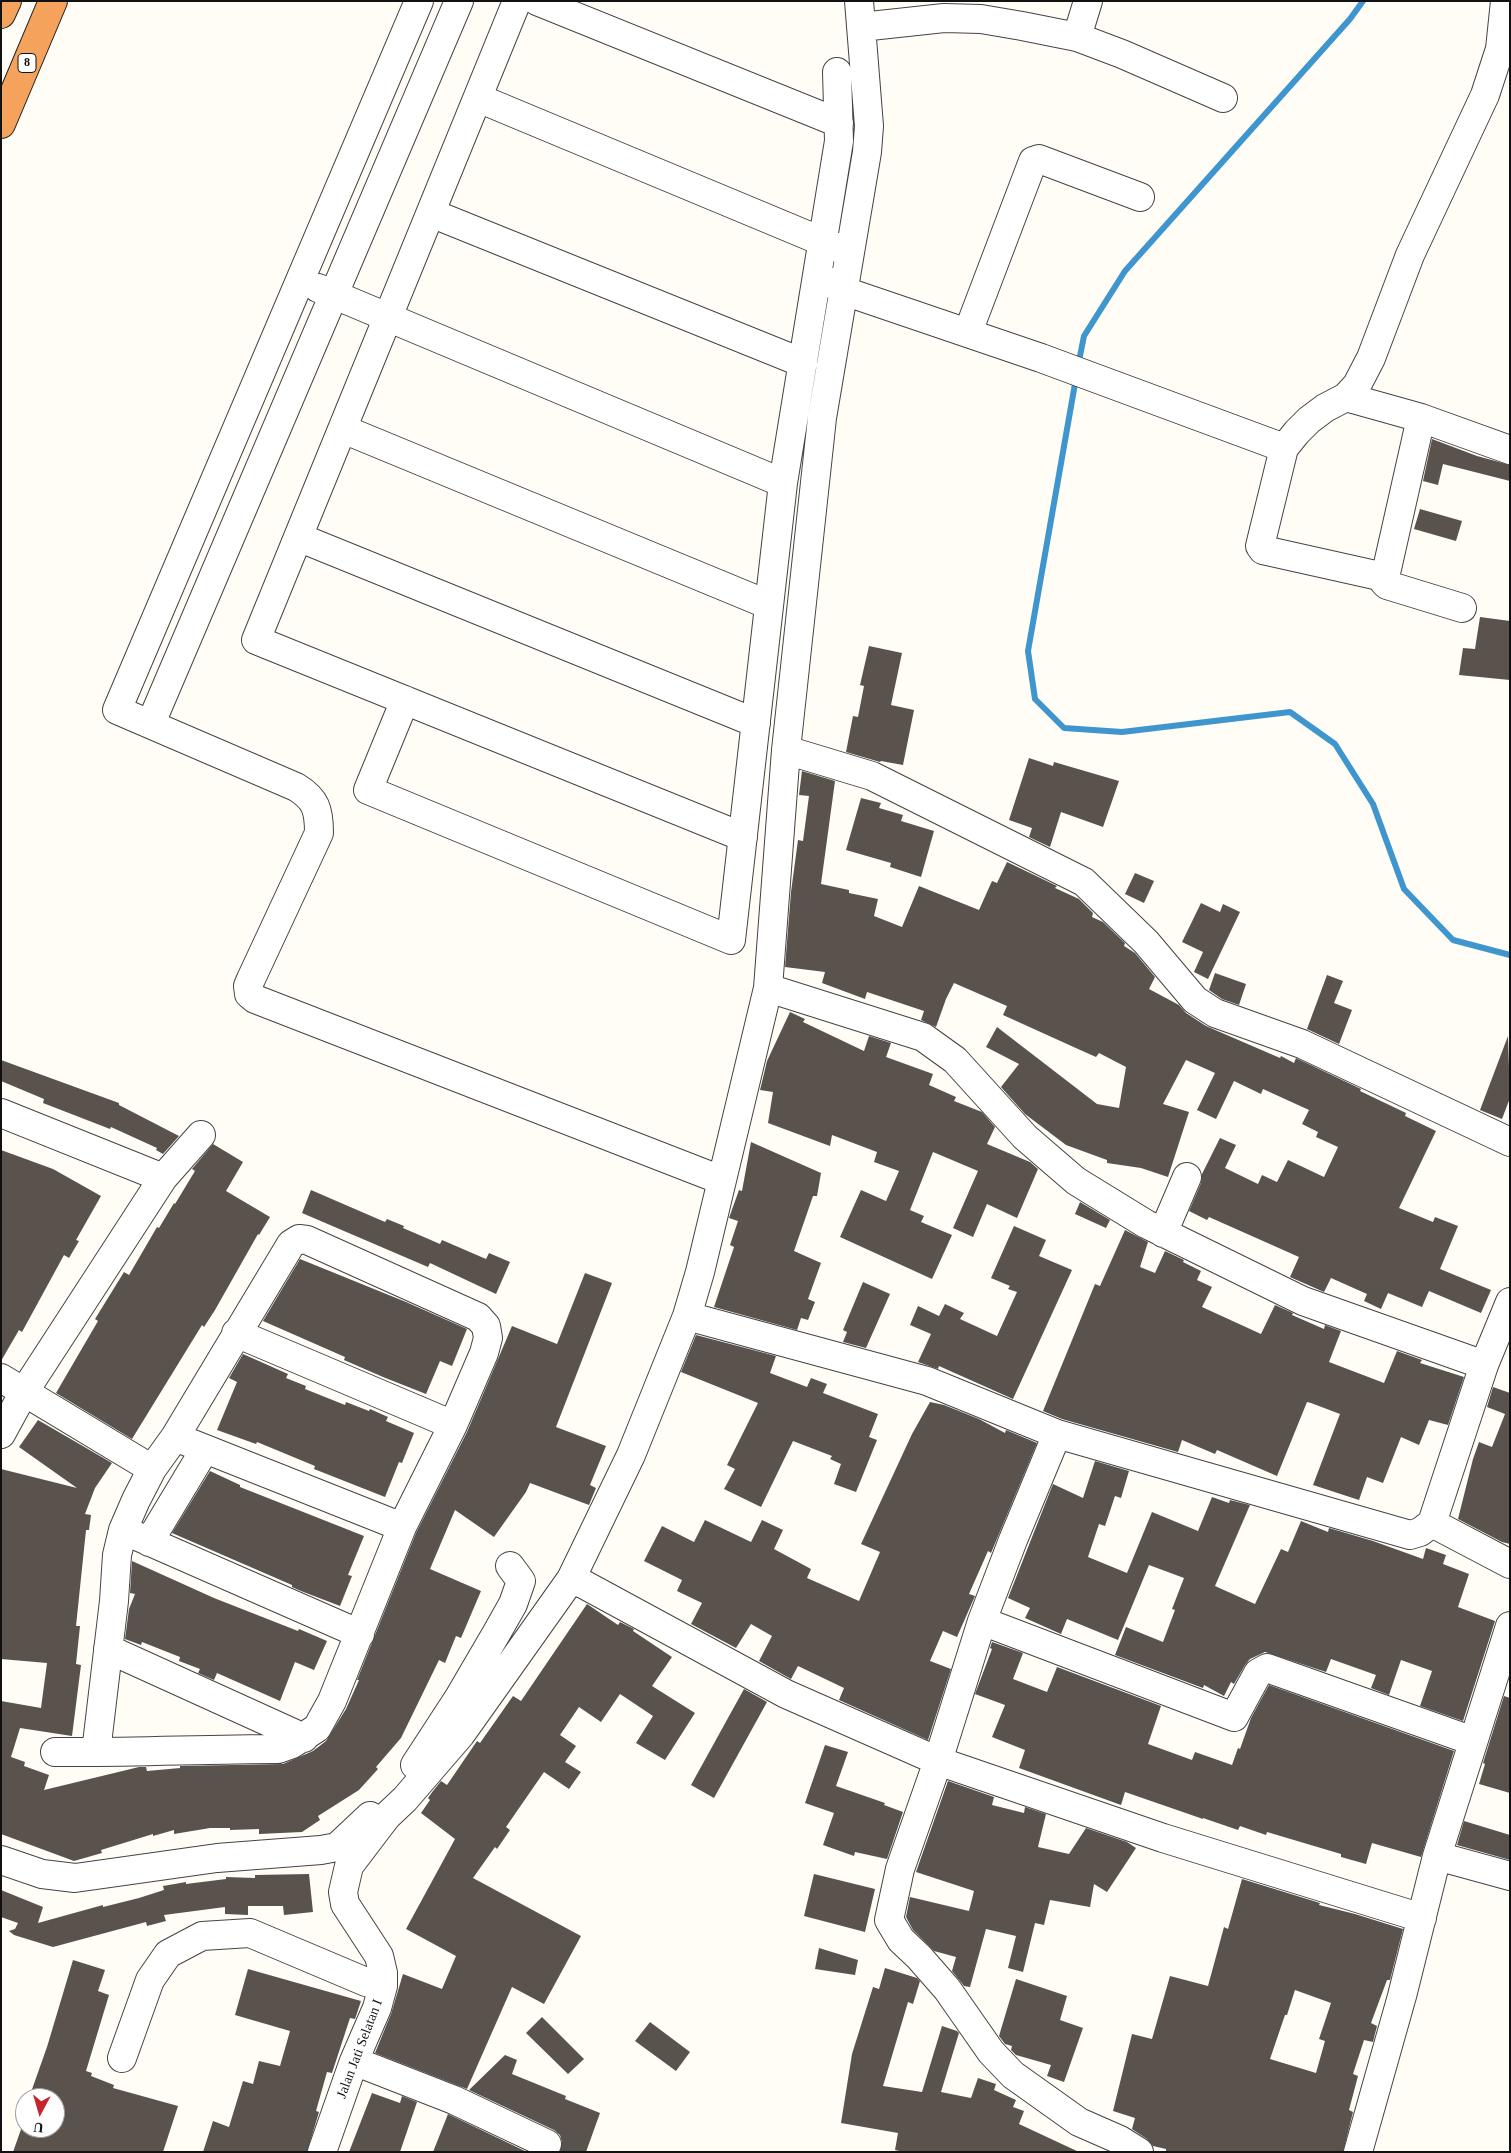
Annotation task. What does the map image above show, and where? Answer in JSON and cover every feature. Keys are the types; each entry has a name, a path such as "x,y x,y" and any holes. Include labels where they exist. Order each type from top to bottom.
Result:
{"highway":[{"path":"1,14 6,1"},
{"name":"8","path":"1,124 52,1"}],"street":[{"path":"419,1 117,710 296,786 309,795 319,813 318,833 250,978 249,994 255,999 722,1180"},
{"path":"151,723 459,1"},
{"path":"517,1 256,640 744,837"},
{"path":"537,1 839,123"},
{"path":"1077,38 1088,1"},
{"path":"1384,577 1260,549 1284,448 1309,420 1346,397 1357,385 1364,372 1410,255 1485,95 1500,49 1504,1"},
{"path":"860,14 981,19 1077,38 1122,54 1223,98"},
{"name":"Jalan Jati Selatan I","path":"322,2152 354,2061 377,2008 384,1986 379,1956 345,1904 343,1892 349,1866 367,1841 461,1734 571,1579 631,1455 687,1316 700,1272 768,988 786,750 822,418 863,186 869,126 860,14"},
{"path":"405,700 368,790 731,940 783,484 839,141 837,72"},
{"path":"478,98 851,253"},
{"path":"968,332 1033,161 1039,159 1140,197"},
{"path":"431,213 803,363"},
{"path":"817,274 844,291 968,332 1103,380 1284,448"},
{"path":"300,280 783,484"},
{"path":"1346,397 1421,418 1510,450"},
{"path":"1421,418 1384,577 1385,584 1462,608"},
{"path":"342,429 769,605"},
{"path":"298,537 756,723"},
{"path":"786,750 872,776 1084,882 1146,942 1194,1000 1215,1013 1302,1044 1510,1142"},
{"path":"768,988 923,1038 955,1060 1026,1137 1076,1181 1163,1233 1303,1301 1484,1365"},
{"path":"1,1113 163,1178"},
{"path":"1,1434 24,1392 163,1178 201,1135"},
{"path":"1163,1233 1187,1177"},
{"path":"55,1752 96,1752 177,1749 278,1749 304,1738 316,1728 326,1714 402,1527 453,1425 484,1353 488,1338 486,1326 478,1317 307,1240 300,1239 291,1244 236,1332 175,1436 152,1469 123,1530 117,1555 114,1601 96,1752"},
{"path":"687,1316 927,1381 1057,1434 1410,1535 1420,1532 1432,1523 1484,1365 1510,1302"},
{"path":"236,1332 453,1425"},
{"path":"1,1378 152,1469"},
{"path":"1057,1434 1012,1540 982,1621 938,1760 900,1869 890,1920 901,1940 919,1957 946,1989 991,2052 1013,2075 1079,2122 1120,2140 1138,2152"},
{"path":"175,1436 402,1527"},
{"path":"148,1542 205,1449"},
{"path":"1432,1523 1510,1564"},
{"path":"123,1530 360,1634"},
{"path":"1,1860 42,1874 75,1878 217,1858 336,1848 392,1795 458,1699 513,1604 521,1581 510,1566"},
{"path":"571,1579 585,1584 786,1694 938,1760 1163,1838 1422,1918"},
{"path":"982,1621 1234,1717 1258,1673 1267,1668 1473,1741"},
{"path":"1358,2152 1437,1856 1510,1626"},
{"path":"108,1649 304,1738"},
{"path":"1437,1856 1510,1876"},
{"path":"122,2058 150,1980 168,1954 202,1936 250,1933 366,1982 384,1986"},
{"path":"354,2061 454,2100 547,2144"}],"building":[{"path":"1432,439 1477,456 1510,465 1510,481 1443,464 1438,485 1423,481"},
{"path":"1420,509 1462,521 1456,541 1414,529"},
{"path":"1480,617 1510,621 1510,680 1459,675 1463,648 1475,649"},
{"path":"869,646 902,653 891,705 914,710 903,765 880,762 846,752 853,716 858,717 864,686 860,685"},
{"path":"1029,758 1053,766 1054,762 1119,781 1103,827 1061,812 1050,847 1029,837 1032,828 1009,820"},
{"path":"802,771 835,781 821,884 849,890 849,893 878,899 874,916 902,927 919,886 979,910 992,881 997,883 1007,862 1057,886 1055,888 1079,899 1093,913 1092,917 1103,922 1125,943 1124,946 1135,953 1155,977 1149,989 1179,1005 1186,1013 1206,1026 1294,1063 1296,1058 1361,1089 1360,1091 1406,1113 1405,1116 1436,1131 1399,1208 1433,1222 1435,1217 1458,1226 1440,1269 1491,1290 1481,1313 1429,1291 1422,1307 1388,1293 1381,1309 1364,1301 1367,1294 1331,1278 1324,1292 1290,1277 1299,1257 1209,1217 1207,1220 1189,1211 1201,1183 1202,1174 1220,1138 1236,1145 1225,1168 1258,1184 1262,1175 1277,1182 1288,1160 1324,1177 1338,1147 1316,1137 1318,1132 1302,1124 1309,1110 1263,1089 1261,1094 1234,1081 1216,1119 1197,1110 1215,1073 1186,1060 1163,1104 1189,1112 1168,1177 1141,1168 1107,1163 1107,1160 1066,1145 1025,1114 1001,1087 1019,1064 986,1047 997,1027 1097,1104 1119,1108 1126,1067 1099,1053 1096,1057 1003,1015 1007,1006 954,983 936,1027 921,1020 924,1011 867,992 865,999 822,983 825,972 785,967 791,892 798,840 803,841 809,796 799,795"},
{"path":"861,798 881,803 879,808 903,815 901,821 934,831 921,877 890,867 891,863 846,850"},
{"path":"1135,873 1154,881 1144,903 1125,894"},
{"path":"1201,903 1220,912 1223,904 1240,912 1208,979 1194,972 1203,952 1182,942"},
{"path":"1215,973 1246,984 1239,1005 1222,999 1209,990"},
{"path":"1327,975 1343,981 1334,1003 1352,1010 1339,1044 1307,1029"},
{"path":"790,1012 805,1019 803,1022 864,1051 869,1036 891,1043 886,1057 933,1074 929,1085 956,1097 954,1101 982,1112 995,1127 987,1144 1030,1162 1038,1169 1017,1218 987,1204 973,1237 953,1228 978,1171 933,1152 910,1210 924,1216 921,1222 952,1235 932,1279 840,1237 861,1190 886,1201 899,1171 874,1162 877,1152 832,1135 830,1146 768,1123 773,1092 760,1090 767,1061"},
{"path":"1508,1036 1510,1098 1502,1119 1480,1110"},
{"path":"1,1060 119,1103 119,1105 179,1136 163,1154 156,1150 157,1148 111,1127 110,1129 43,1103 44,1099 1,1081"},
{"path":"751,1142 821,1173 817,1196 813,1196 794,1251 821,1263 808,1299 815,1302 808,1320 801,1318 797,1330 714,1307 734,1247 730,1245 738,1221 729,1218 739,1190 742,1191"},
{"path":"213,1144 243,1162 226,1191 270,1217 258,1234 215,1310 204,1327 202,1325 132,1439 56,1393 98,1321 95,1319 124,1272 129,1275 157,1227 159,1228 195,1171 192,1169"},
{"path":"1,1150 53,1169 101,1196 76,1240 79,1241 69,1258 64,1255 22,1332 19,1330 1,1361"},
{"path":"311,1190 385,1222 387,1219 404,1226 403,1228 440,1244 442,1240 486,1259 489,1253 510,1262 496,1294 430,1263 428,1267 302,1213"},
{"path":"1080,1202 1110,1220 1106,1228 1075,1214"},
{"path":"1014,1226 1046,1240 1039,1256 1072,1270 1013,1399 939,1366 938,1369 918,1362 931,1334 910,1325 918,1306 939,1316 945,1304 964,1313 960,1319 997,1336 1017,1292 1008,1289 1010,1286 991,1278"},
{"path":"1125,1230 1148,1242 1140,1267 1155,1273 1165,1251 1184,1260 1183,1262 1201,1271 1197,1280 1212,1287 1202,1307 1261,1334 1275,1305 1293,1313 1292,1315 1324,1329 1325,1325 1341,1331 1329,1362 1384,1383 1397,1351 1422,1360 1420,1363 1464,1377 1448,1425 1429,1420 1419,1445 1401,1437 1383,1483 1367,1477 1359,1500 1313,1485 1340,1414 1311,1403 1307,1402 1277,1476 1217,1450 1215,1454 1182,1440 1178,1452 1062,1419 1043,1411 1095,1284 1100,1286"},
{"path":"300,1259 467,1329 452,1366 440,1361 426,1394 344,1360 345,1357 263,1321"},
{"path":"585,1273 612,1283 556,1427 606,1446 590,1485 596,1488 589,1505 530,1483 526,1492 494,1537 455,1510 430,1569 481,1591 461,1638 456,1636 445,1663 439,1660 401,1738 376,1767 378,1769 359,1790 318,1816 320,1820 302,1832 259,1834 259,1829 230,1830 230,1828 210,1828 174,1834 174,1830 153,1836 153,1834 101,1850 102,1853 74,1861 1,1834 1,1701 41,1708 47,1663 1,1659 1,1469 77,1488 19,1447 38,1420 112,1463 95,1488 85,1514 91,1515 89,1530 86,1530 76,1626 80,1626 76,1664 81,1665 72,1736 20,1728 11,1757 25,1762 24,1766 49,1775 44,1790 139,1767 146,1767 147,1771 180,1768 180,1766 283,1764 313,1751 326,1741 346,1709 416,1533 467,1432 512,1326 557,1344"},
{"path":"863,1282 890,1294 866,1348 843,1342 847,1332 843,1330"},
{"path":"696,1335 776,1356 770,1373 807,1387 811,1378 827,1384 823,1393 878,1414 869,1437 877,1440 856,1492 834,1484 841,1464 830,1459 832,1456 793,1441 761,1507 724,1489 735,1469 727,1465 758,1403 681,1372"},
{"path":"243,1354 288,1374 286,1378 306,1386 305,1389 345,1405 346,1402 369,1411 370,1409 388,1417 386,1421 414,1433 402,1463 399,1462 385,1497 314,1469 315,1466 257,1442 256,1444 217,1430 237,1382 229,1378"},
{"path":"1493,1387 1510,1393 1510,1544 1502,1542 1458,1519 1479,1442 1492,1447 1505,1414 1487,1407"},
{"path":"930,1402 944,1405 979,1419 1005,1433 1006,1430 1037,1443 991,1553 988,1551 969,1594 975,1596 957,1637 943,1631 930,1661 951,1669 928,1740 839,1700 844,1688 798,1666 791,1679 759,1661 772,1636 751,1624 736,1648 691,1624 702,1603 677,1591 682,1580 644,1561 662,1526 694,1542 705,1520 751,1542 762,1520 783,1530 774,1549 811,1569 807,1578 859,1601 880,1552 861,1544 912,1434"},
{"path":"1095,1461 1129,1471 1121,1498 1115,1496 1105,1526 1099,1524 1088,1557 1127,1573 1152,1512 1198,1531 1212,1497 1229,1503 1230,1500 1250,1505 1215,1586 1255,1604 1281,1549 1288,1552 1301,1521 1328,1532 1329,1528 1423,1559 1426,1548 1446,1555 1443,1564 1469,1574 1458,1607 1495,1621 1463,1721 1420,1706 1432,1671 1401,1660 1389,1695 1371,1688 1376,1675 1331,1659 1326,1672 1265,1652 1250,1659 1234,1684 1231,1682 1224,1696 1204,1685 1203,1688 1115,1655 1126,1627 1163,1642 1175,1610 1172,1609 1184,1578 1149,1565 1118,1640 1067,1619 1061,1634 1025,1618 1030,1608 1008,1598 1053,1484 1083,1498"},
{"path":"210,1471 240,1485 240,1487 364,1536 348,1575 352,1576 340,1606 301,1591 292,1587 292,1585 172,1533"},
{"path":"132,1561 214,1598 327,1641 314,1670 295,1662 280,1701 217,1673 214,1680 198,1673 200,1669 179,1661 180,1657 142,1642 141,1645 125,1639 129,1609 135,1594 130,1593"},
{"path":"587,1604 618,1625 620,1622 634,1629 633,1631 672,1657 652,1686 695,1713 665,1760 636,1743 653,1716 620,1694 601,1722 579,1707 560,1735 576,1746 565,1762 581,1772 569,1789 544,1772 506,1827 510,1830 497,1849 495,1847 473,1878 581,1936 544,2004 512,1987 467,2089 375,2053 391,2014 403,1974 442,1989 456,1956 406,1929 455,1839 421,1813 430,1800 428,1798 433,1791 441,1781 447,1785 477,1741 480,1743 513,1696 521,1701"},
{"path":"992,1642 1023,1653 1013,1679 1047,1692 1057,1667 1161,1706 1148,1744 1192,1760 1195,1752 1232,1765 1251,1718 1269,1685 1454,1751 1421,1857 1372,1843 1366,1864 1341,1857 1341,1854 1267,1832 1266,1835 1240,1826 1238,1830 1125,1792 1121,1805 1019,1768 1025,1750 992,1737 1005,1705 975,1694 992,1649 990,1648"},
{"path":"744,1689 767,1702 714,1798 691,1785"},
{"path":"1504,1696 1510,1698 1510,1793 1479,1784 1485,1764 1483,1763"},
{"path":"825,1745 848,1752 836,1786 885,1803 884,1805 903,1812 887,1859 855,1852 854,1856 823,1845 834,1813 805,1803"},
{"path":"948,1781 994,1797 992,1805 1024,1813 1025,1807 1046,1814 1038,1847 1069,1854 1086,1828 1127,1842 1136,1848 1107,1892 1094,1884 1090,1907 1050,1900 1044,1925 1035,1923 1023,1972 1008,1968 1016,1936 986,1929 970,1987 964,1986 952,1971 956,1957 934,1951 913,1930 906,1917 910,1897 969,1911 974,1891 916,1872"},
{"path":"1464,1821 1510,1835 1510,1860 1457,1845"},
{"path":"309,1874 313,1912 284,1915 283,1906 248,1906 248,1915 225,1914 225,1907 164,1915 166,1921 147,1926 146,1922 53,1947 14,1935 9,1931 15,1929 18,1923 1,1917 1,1890 43,1907 38,1923 103,1905 103,1907 139,1898 164,1890 163,1886 226,1879 226,1877 255,1878 255,1875"},
{"path":"814,1874 875,1889 865,1932 804,1916"},
{"path":"1242,1879 1320,1903 1319,1905 1403,1929 1390,1980 1387,1980 1371,2023 1377,2026 1373,2042 1364,2040 1353,2074 1358,2076 1349,2110 1353,2112 1343,2152 1166,2152 1166,2149 1153,2146 1147,2139 1132,2129 1135,2118 1113,2111 1132,2034 1152,2039 1170,1976 1208,1986 1224,1927 1228,1929","holes":["1295,1990 1331,2003 1319,2039 1325,2041 1316,2073 1270,2059"]},
{"path":"819,1948 858,1960 855,1975 815,1969"},
{"path":"73,1960 105,1970 98,1991 109,1995 86,2071 92,2073 91,2076 114,2085 113,2088 178,2106 163,2152 13,2152 18,2138 65,2138 65,2088 32,2088"},
{"path":"885,1968 917,1978 920,1981 913,2004 908,2002 883,2086 922,2092 942,2026 957,2031 959,2033 941,2092 971,2098 978,2078 996,2084 994,2090 1016,2100 1013,2107 1024,2111 1019,2124 1079,2152 903,2152 895,2150 898,2133 841,2123 852,2054 873,1987 879,1989"},
{"path":"248,1969 361,2001 355,2019 350,2018 332,2073 327,2072 316,2111 319,2112 307,2152 203,2152 213,2121 229,2127 243,2081 253,2084 259,2061 280,2066 290,2031 235,2015"},
{"path":"1016,1979 1067,1996 1060,2020 1083,2028 1064,2082 1047,2076 1051,2065 1016,2055 1011,2050 1012,2046 1005,2044 999,2036"},
{"path":"542,2017 584,2059 568,2074 526,2033"},
{"path":"650,2022 690,2052 676,2071 635,2041"},
{"path":"505,2055 517,2060 512,2074 566,2096 565,2099 600,2113 586,2152 560,2152 562,2142 560,2135 554,2130 469,2090"},
{"path":"372,2093 400,2103 402,2096 417,2102 400,2152 349,2152"},
{"path":"448,2114 527,2152 433,2152"}],"waterway":[{"path":"1078,366 1084,336 1125,271 1350,19 1363,1"},
{"path":"1076,378 1028,651 1035,699 1064,728 1122,732 1290,712 1335,744 1373,804 1404,889 1453,940 1510,955"}]}
